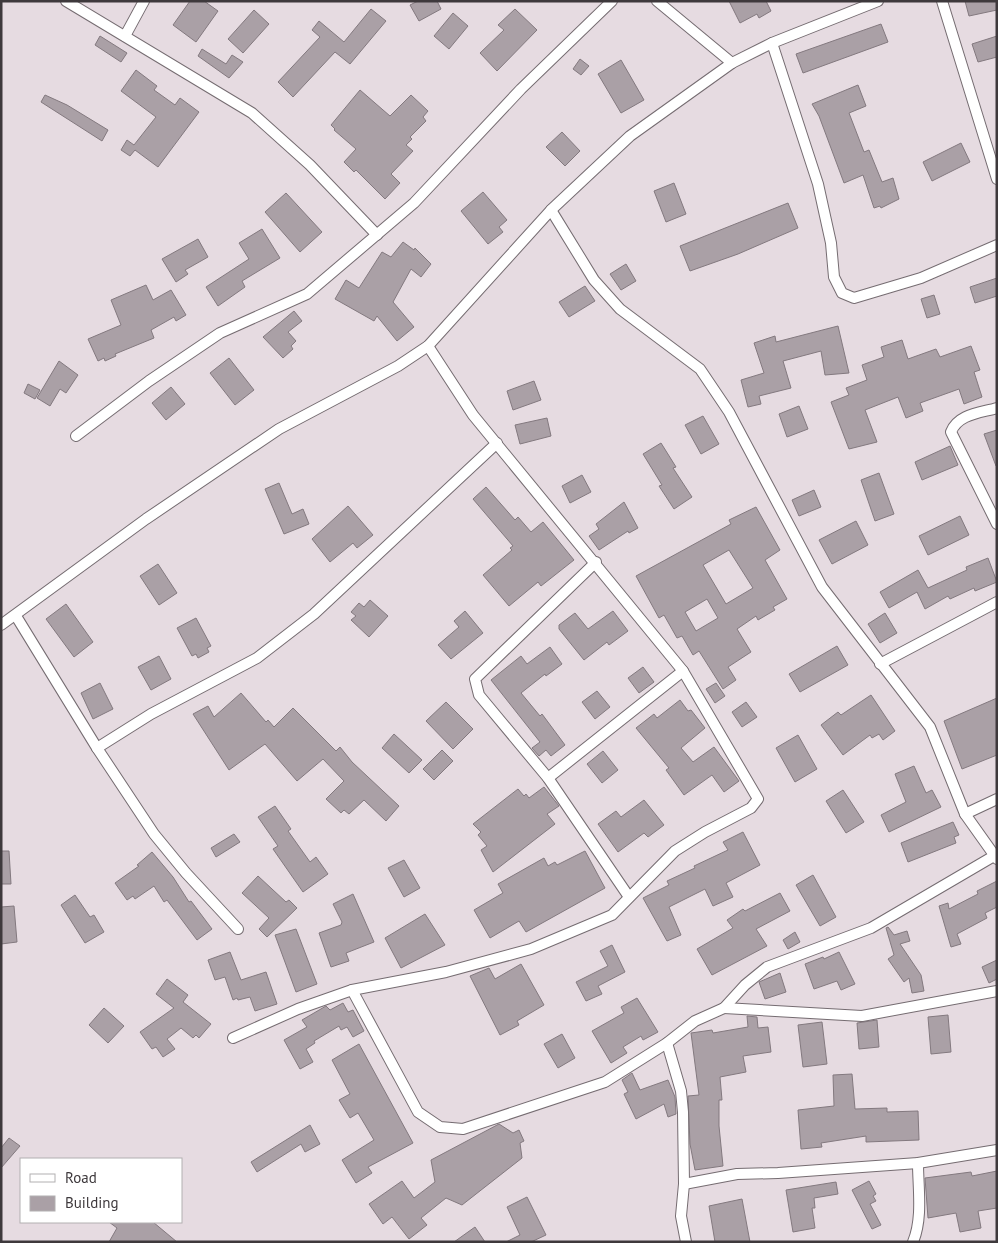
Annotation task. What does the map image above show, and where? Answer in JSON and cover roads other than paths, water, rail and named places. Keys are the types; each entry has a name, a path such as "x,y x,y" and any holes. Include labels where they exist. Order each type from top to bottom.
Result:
{"street":[{"path":"66,1 252,113 310,165 377,235"},
{"path":"125,36 144,1"},
{"path":"76,436 220,333 307,294 414,203 521,89 612,1"},
{"path":"658,1 732,63"},
{"path":"1,625 16,616 146,519 279,429 398,366 428,346 551,210 630,136 732,63 772,43 864,3 878,1"},
{"path":"942,1 997,179"},
{"path":"772,43 818,184 831,243 834,277 842,293 854,298 921,278 997,245"},
{"path":"352,990 418,1112 440,1127 463,1129 605,1082 621,1074 667,1043 695,1021 724,1008 745,985 767,968 871,928 995,858 965,814 930,727 822,587 729,412 700,369 620,308 594,280 551,210"},
{"path":"233,1038 298,1009 352,990 446,972 530,950 612,915 675,851 705,832 751,808 758,799 683,671 596,562 473,416 428,346"},
{"path":"997,408 962,418 954,424 951,432 997,524"},
{"path":"97,748 151,714 257,658 314,614 497,443"},
{"path":"596,562 475,679 479,694 548,778 629,897"},
{"path":"880,664 997,602"},
{"path":"16,616 97,748 154,834 186,873 238,929"},
{"path":"548,778 683,671"},
{"path":"965,814 997,799"},
{"path":"724,1008 862,1016 997,991"},
{"path":"667,1043 681,1090 684,1184 681,1216 686,1242"},
{"path":"684,1184 751,1172 778,1173 918,1163 997,1150"},
{"path":"913,1242 917,1232 918,1163"}]}
